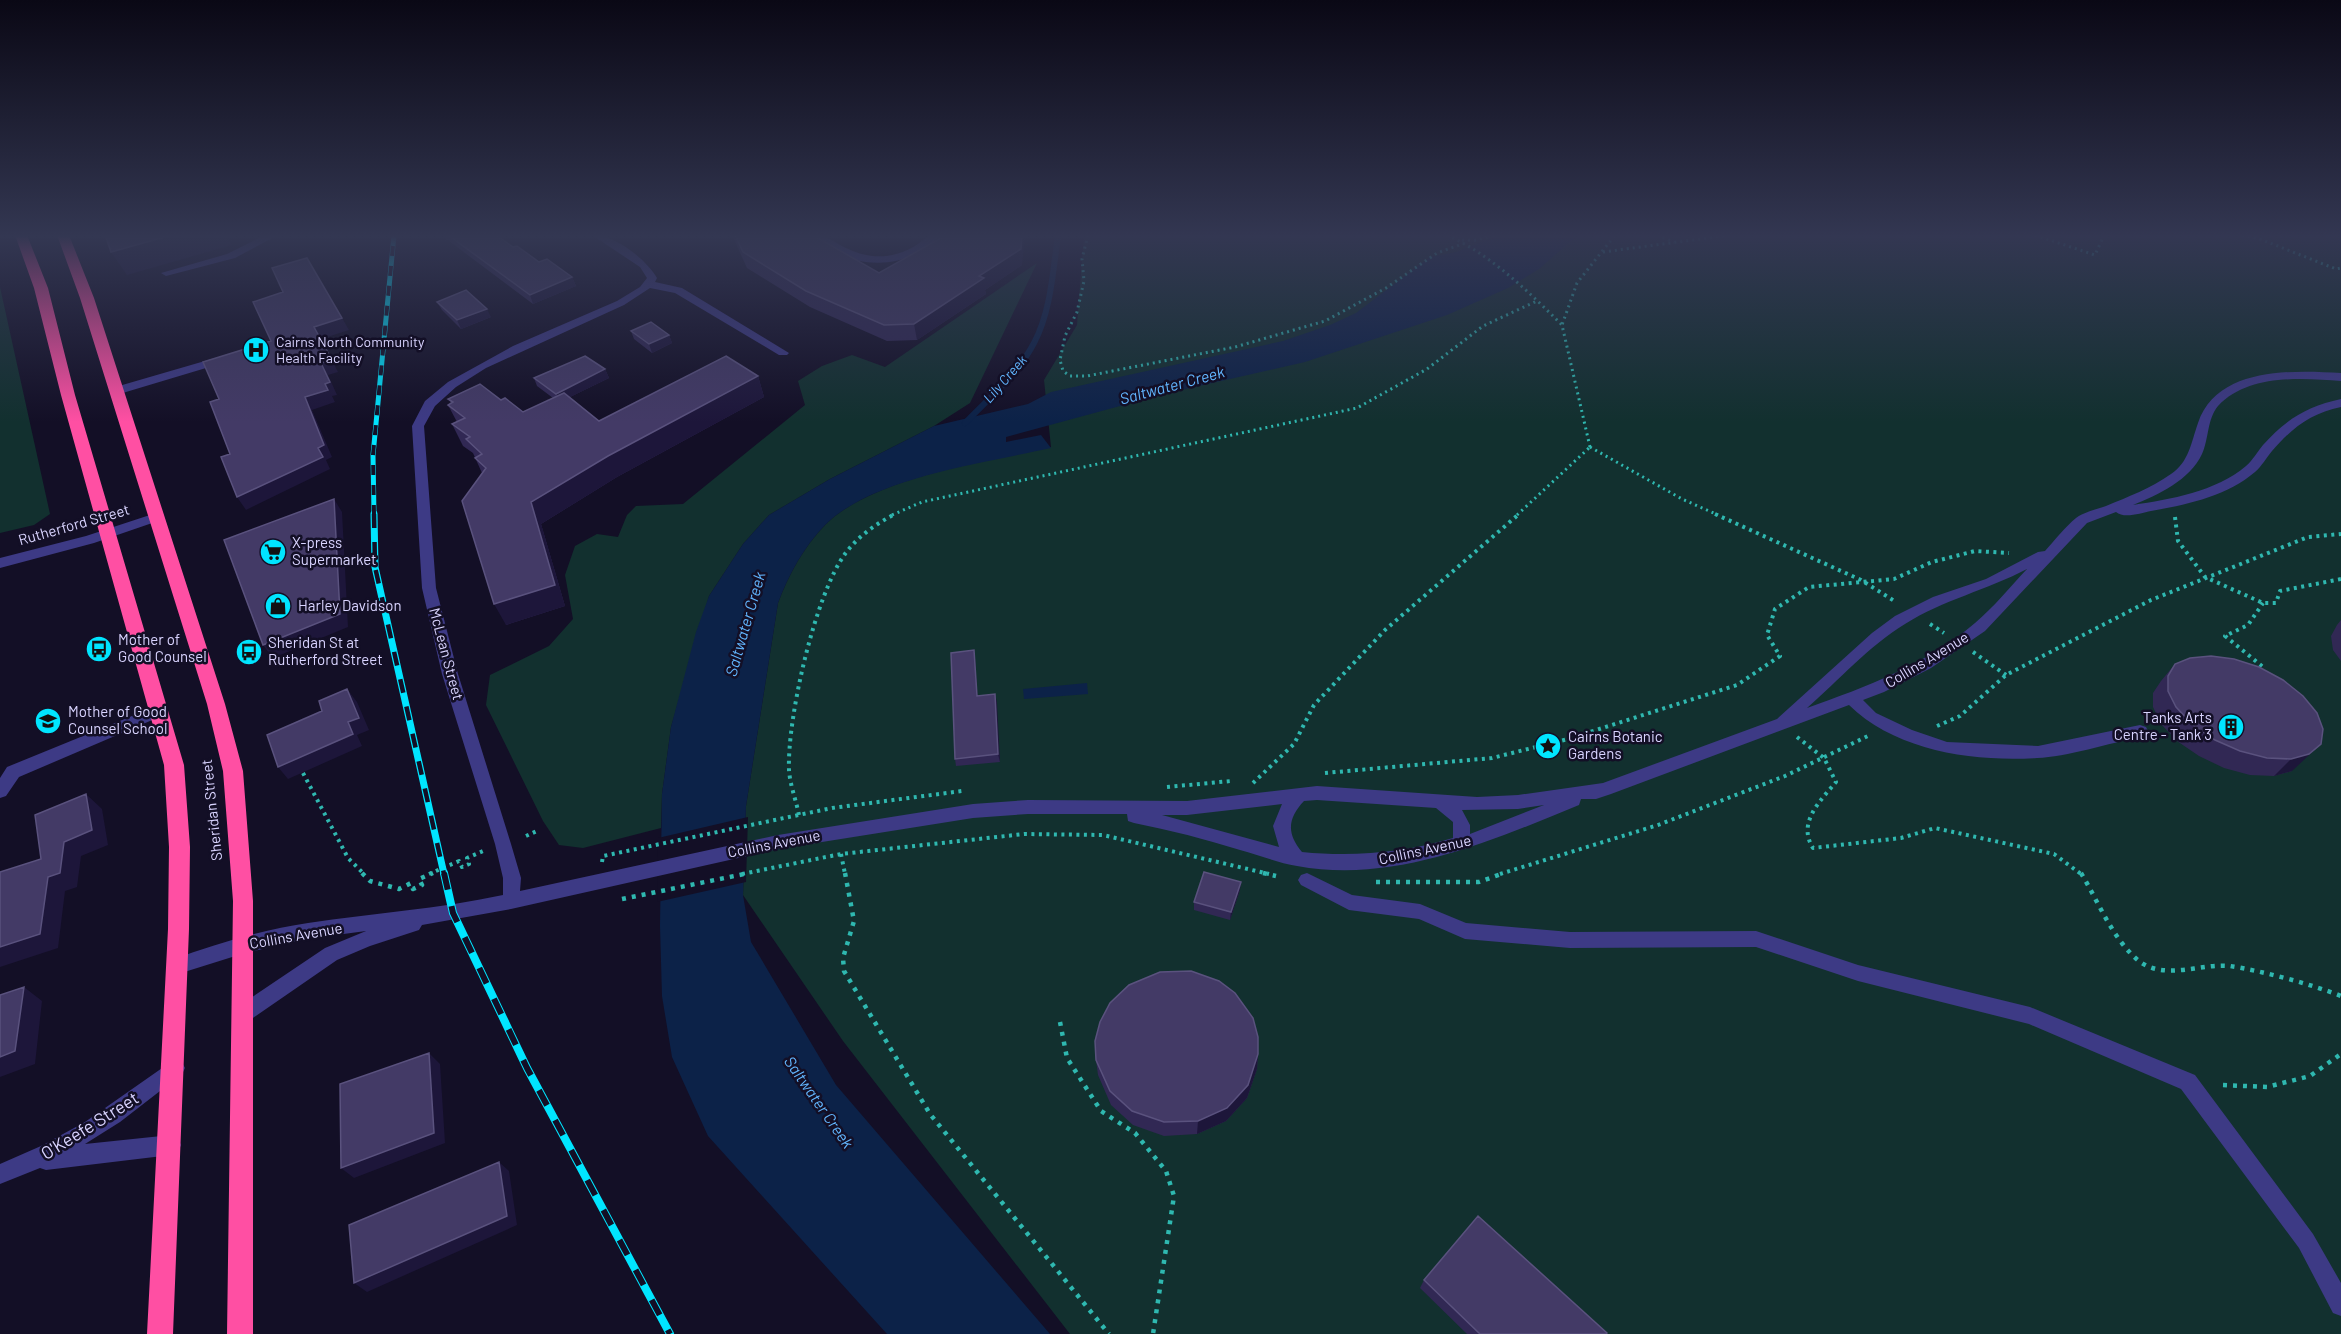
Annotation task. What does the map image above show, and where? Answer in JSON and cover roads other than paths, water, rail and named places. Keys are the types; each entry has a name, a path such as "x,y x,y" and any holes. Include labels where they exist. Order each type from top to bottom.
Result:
{"highway":[{"path":"43,297 68,395 110,534 159,711 178,793 178,966 175,1068 160,1334"},
{"name":"Sheridan Street","path":"87,297 216,704 233,771 244,945 240,1334"}],"street":[{"name":"McLean Street","path":"512,901 512,878 503,844 450,674 429,588 418,426 421,415 429,403 458,379 630,297"},
{"path":"690,297 783,353"},
{"path":"116,391 233,357"},
{"name":"Collins Avenue","path":"1098,810 1180,825 1297,859 1369,861 1421,854 1478,839 1537,813 1879,688 1959,643 2017,590 2082,520 2146,495 2178,476 2196,454 2204,423 2212,405 2238,386 2289,376 2341,377"},
{"name":"Collins Avenue","path":"2098,514 2158,505 2229,483 2250,470 2288,424 2306,411 2341,403"},
{"name":"Rutherford Street","path":"0,563 110,534 156,517"},
{"name":"Collins Avenue","path":"1776,727 1877,637 1900,620 1938,601 1991,582 2051,551"},
{"path":"1852,699 1871,717 1906,734 1947,748 2038,752 2140,731"},
{"path":"0,791 13,772 159,711"},
{"name":"Collins Avenue","path":"178,966 244,945 306,931 453,913 778,842 973,811 1028,807 1098,810 1188,808 1301,794 1478,804 1518,802 1605,789"},
{"path":"1297,859 1285,846 1281,825 1285,811 1301,794"},
{"path":"1437,801 1454,810 1463,825 1458,844"},
{"path":"1307,880 1349,902 1420,912 1465,931 1570,940 1756,939 1858,973 2030,1016 2188,1082 2306,1241 2341,1305"},
{"name":"Collins Avenue","path":"243,1014 331,954 367,939 453,913"},
{"name":"O'Keefe Street","path":"0,1174 33,1162 118,1114 175,1068"},
{"name":"O'Keefe Street","path":"33,1162 114,1150 171,1145"}],"water":[{"name":"Saltwater Creek","path":"1377,297 1487,297 1447,315 1305,362 1168,393 1006,437 1006,442 1041,435 1051,448 931,474 871,495 846,509 825,525 797,562 787,582 778,603 746,806 743,895 751,942 836,1085 1050,1334 887,1334 708,1136 672,1057 662,996 660,926 662,794 671,727 696,632 709,596 743,544 769,515 830,479 934,426 1028,404 1051,392 1283,341 1330,325 1356,313"},
{"path":"1087,683 1088,694 1024,699 1023,689"}],"waterway":[{"name":"Lily Creek","path":"965,423 1020,365 1040,331 1049,297"}],"railway":[{"path":"374,515 373,455 388,297"},
{"path":"374,514 375,567 444,874"},
{"path":"444,873 453,913 527,1068 670,1334"}],"place":[{"name":"Cairns North Community Health Facility","path":"256,350"},
{"name":"X-press Supermarket","path":"273,552"},
{"name":"Harley Davidson","path":"278,606"},
{"name":"Mother of Good Counsel","path":"99,649"},
{"name":"Sheridan St at Rutherford Street","path":"249,652"},
{"name":"Mother of Good Counsel School","path":"48,721"},
{"name":"Tanks Arts Centre - Tank 3","path":"2231,727"},
{"name":"Cairns Botanic Gardens","path":"1548,746"}]}
